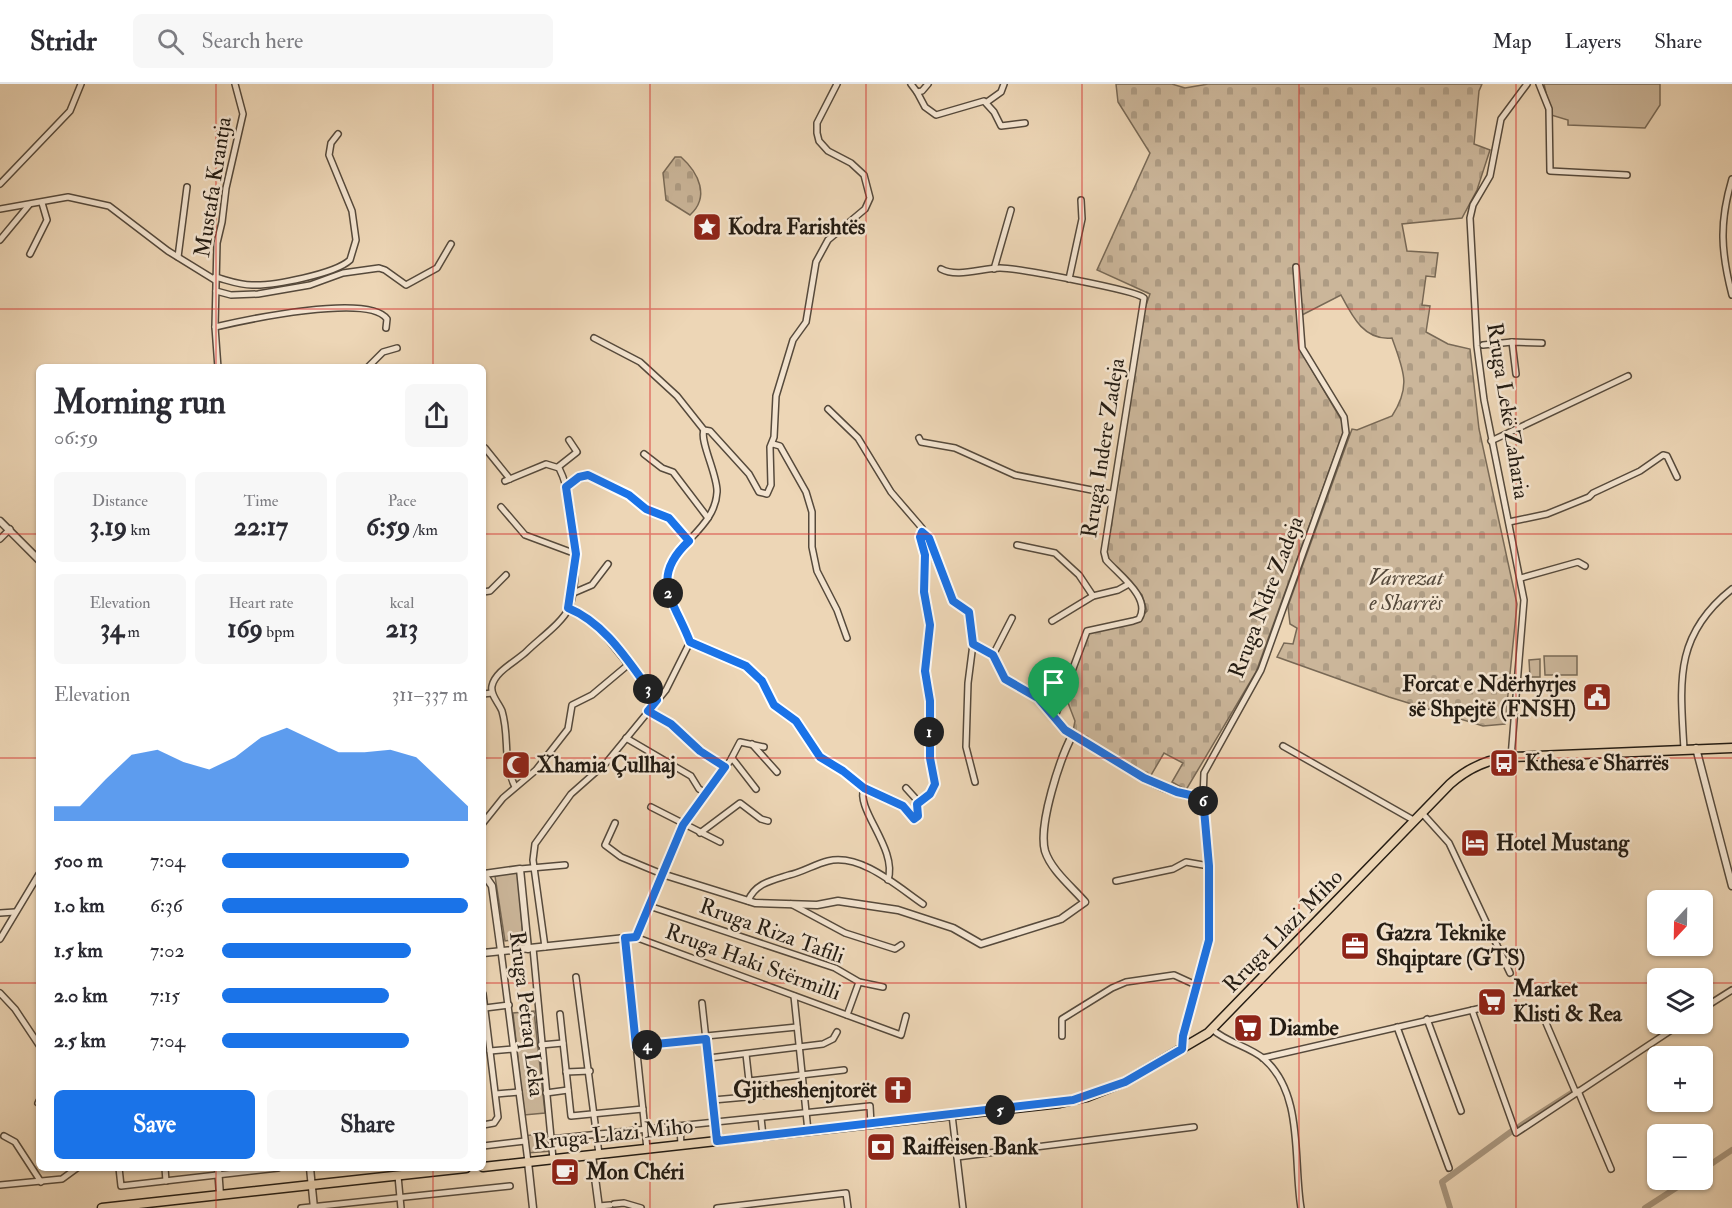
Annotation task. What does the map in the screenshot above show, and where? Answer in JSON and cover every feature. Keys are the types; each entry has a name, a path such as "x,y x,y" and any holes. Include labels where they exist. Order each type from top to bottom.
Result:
{"main road":[{"name":"Rruga Llazi Miho","path":"486,1167 1060,1103 1087,1097 1125,1082 1212,1029 1422,813 1465,772 1487,761 1511,757 1732,748"},
{"path":"102,1208 398,1176 426,1171"}],"street":[{"path":"0,184 70,111 81,84"},
{"name":"Mustafa Krantja","path":"218,364 215,278 218,236 243,114 235,84"},
{"path":"594,338 640,362 677,396 704,430 710,431 738,461 759,492 765,495 771,489 770,447 773,444 776,396 793,340 806,322 816,262 828,240 865,209 870,198 864,175 851,163 828,151 819,141 817,123 837,84"},
{"path":"911,84 925,107 936,115 969,104 987,102 1001,92 1004,84"},
{"path":"917,92 922,91 928,84"},
{"name":"Rruga Lekë Zaharia","path":"1511,757 1525,607 1521,578 1491,441 1477,346 1470,215 1488,181 1501,119 1527,84"},
{"path":"1539,84 1549,109 1550,171 1628,175"},
{"path":"987,102 1001,126 1025,123"},
{"path":"0,209 74,197 109,206 178,257 215,278 239,284 266,284 322,273 350,260 356,240 352,211 329,155 331,143 338,134"},
{"path":"1732,179 1722,222 1724,262 1732,295"},
{"path":"178,257 187,187"},
{"path":"941,268 950,272 994,268 1069,279 1082,219 1081,200"},
{"path":"30,254 47,220 42,203"},
{"path":"0,240 29,205"},
{"path":"994,268 1011,210"},
{"path":"216,291 231,295 258,294 321,282 343,273 382,268 406,285 437,268 451,244"},
{"name":"Rruga Ndre Zadeja","path":"1182,1049 1183,1036 1209,940 1209,866 1203,798 1204,773 1261,670 1346,433 1344,417 1302,348 1296,267"},
{"name":"Rruga Indere Zadeja","path":"1054,719 1087,631 1140,619 1143,613 1142,599 1104,557 1144,298 1141,295 1069,279"},
{"path":"215,327 270,317 357,308 382,314 387,319 386,328"},
{"path":"1483,345 1512,342 1542,343"},
{"path":"1512,342 1516,374"},
{"path":"372,364 383,352 397,348"},
{"path":"1491,441 1628,376"},
{"path":"828,409 858,438 891,492 905,506 922,532 929,538 953,601 969,612 973,644 968,682 966,747 975,782"},
{"path":"704,430 703,437 716,477 717,493 708,518 699,532 671,561 667,590 690,642 731,659 753,672 768,691 774,705 796,721 820,757 843,771 864,788 903,806 914,819 918,816 917,804 913,794 906,788"},
{"path":"919,438 921,442 965,451 1015,475 1112,494"},
{"path":"558,467 577,452 569,440"},
{"path":"773,444 780,446 806,492 812,512 812,547 817,571 837,610 847,638"},
{"path":"486,449 507,480 546,464 558,467"},
{"path":"644,454 662,468 673,472 708,518"},
{"path":"1509,522 1547,514 1589,497 1640,471 1663,454 1667,456 1677,477"},
{"path":"515,787 506,764 503,713 492,693 492,686 498,676 525,653 568,608 576,554 566,487 558,467"},
{"path":"566,487 579,477 592,476 629,495 646,509 669,518 689,541"},
{"path":"501,507 525,535 576,554"},
{"path":"0,521 36,557"},
{"path":"0,539 10,530"},
{"path":"917,804 930,794 935,784 930,758 930,701 925,671 930,625 924,592 925,555 920,537 922,532"},
{"path":"1017,544 1055,553 1079,575 1093,596"},
{"path":"1521,578 1578,562 1585,566"},
{"path":"571,594 592,585 608,564"},
{"path":"486,592 490,591 506,575"},
{"path":"1052,621 1081,606 1093,596 1118,590 1127,585"},
{"path":"1683,749 1682,666 1691,639 1703,616 1732,589"},
{"path":"568,608 598,627 657,700"},
{"path":"993,655 1012,618"},
{"path":"545,947 533,851 540,835 571,794 597,772 666,690 690,642"},
{"path":"973,644 993,655 1005,679 1038,698 1060,726 1144,778 1177,792 1203,798"},
{"path":"486,819 495,806 536,770 568,729 572,705 592,695 629,664"},
{"path":"486,694 492,693"},
{"path":"648,711 671,724 700,751 725,767"},
{"path":"615,823 605,845 621,857 662,874 748,901 791,904 849,902 898,910 953,928 981,944 1069,915 1085,902 1047,856 1044,836 1063,753 1073,734"},
{"path":"626,738 691,776 698,787 706,793"},
{"path":"636,937 683,825 732,758 740,742 764,747"},
{"path":"751,743 777,772"},
{"path":"1283,746 1415,821"},
{"path":"1696,748 1732,886"},
{"path":"732,758 756,789"},
{"path":"864,788 863,801 890,864 888,880"},
{"path":"700,832 740,803 761,819 768,821"},
{"path":"651,807 720,842"},
{"path":"1422,813 1449,843 1510,973"},
{"path":"748,901 763,883 833,860 858,864 886,876 888,880 923,904"},
{"path":"1116,880 1173,869 1186,862 1209,866"},
{"path":"486,874 565,865"},
{"path":"520,869 553,1159"},
{"name":"Rruga Petraq Leka","path":"486,877 492,886 528,1162"},
{"path":"0,939 15,912 36,886"},
{"path":"791,904 853,937 895,949 901,945"},
{"name":"Rruga Riza Tafili","path":"649,906 835,969 860,982 883,987"},
{"path":"0,913 15,912"},
{"name":"Rruga Haki Stërmilli","path":"486,953 636,937 901,1035 906,1016"},
{"path":"625,938 647,1149"},
{"path":"1062,1036 1062,1019 1122,983 1174,975 1198,986"},
{"path":"576,977 584,1047 590,1071 599,1207 624,1203 641,1208"},
{"path":"847,1015 860,982"},
{"path":"1713,1002 1732,990"},
{"path":"0,993 15,1009 36,1040"},
{"path":"794,996 808,1131"},
{"path":"702,1003 717,1141"},
{"path":"1263,1058 1499,1004"},
{"path":"486,1008 509,1005"},
{"path":"1472,1010 1516,1133 1665,1034"},
{"path":"560,1014 571,1116 643,1108"},
{"path":"1427,1019 1461,1111"},
{"path":"1546,1023 1611,1169"},
{"path":"636,1046 797,1027"},
{"path":"1397,1027 1449,1168"},
{"path":"1212,1029 1229,1042 1263,1058 1284,1083 1291,1101 1301,1208"},
{"path":"708,1058 827,1043 837,1032"},
{"path":"486,1036 498,1119 494,1123 486,1124"},
{"path":"541,1045 563,1042"},
{"path":"490,1051 513,1049"},
{"path":"746,1054 749,1081 844,1070"},
{"path":"566,1072 590,1071"},
{"path":"546,1093 568,1090"},
{"path":"496,1094 519,1092"},
{"path":"713,1100 804,1092"},
{"path":"551,1139 870,1106 872,1124"},
{"path":"952,1115 963,1208"},
{"path":"761,1118 763,1136"},
{"path":"680,1126 681,1145"},
{"path":"957,1157 1194,1127"},
{"path":"4,1136 15,1142 41,1182"},
{"path":"486,1146 525,1141"},
{"path":"528,1162 533,1208"},
{"path":"0,1185 64,1178 73,1171"},
{"path":"119,1171 121,1186 233,1171"},
{"path":"165,1171 166,1181"},
{"path":"310,1171 314,1207"},
{"path":"218,1172 220,1195"},
{"path":"398,1176 401,1208"},
{"path":"301,1208 510,1186"},
{"path":"717,1208 846,1193 848,1208"}],"green space":[{"name":"Varrezat e Sharrës","path":"1116,84 1172,84 1185,88 1208,84 1482,84 1479,91 1474,144 1490,150 1477,190 1462,218 1402,224 1407,251 1438,253 1435,277 1426,276 1422,305 1430,306 1426,332 1448,344 1470,349 1479,429 1517,604 1505,724 1483,726 1389,697 1277,657 1284,643 1293,644 1297,628 1290,624 1288,606 1352,429 1357,430 1392,416 1404,386 1402,369 1392,338 1374,336 1360,326 1341,295 1302,315 1299,272 1294,273 1299,348 1342,421 1343,433 1256,672 1186,790 1172,782 1183,763 1164,753 1150,777 1073,731 1075,721 1065,695 1089,632 1135,623 1147,611 1142,595 1109,561 1106,553 1144,311 1150,294 1097,270 1150,153 1118,102"},
{"path":"1544,84 1660,84 1660,105 1645,128 1568,125 1568,120 1551,115"},
{"path":"675,157 681,157 687,163 700,185 700,201 690,215 666,200 663,173"},
{"path":"1544,656 1577,656 1577,675 1545,675"},
{"path":"1540,659 1540,677 1530,677 1529,660"},
{"path":"518,873 523,938 505,941 495,876"},
{"path":"534,1011 545,1113 524,1115 513,1013"},
{"path":"550,1132 552,1151 527,1153 524,1136"}],"waterway":[{"path":"1520,1126 1573,1092"},
{"path":"1450,1208 1442,1182 1512,1131"},
{"path":"1713,1163 1732,1150"},
{"path":"1645,1208 1673,1190"}],"place":[{"name":"Kodra Farishtës","path":"707,227"},
{"name":"Forcat e Ndërhyrjes së Shpejtë (FNSH)","path":"1597,697"},
{"name":"Kthesa e Sharrës","path":"1504,763"},
{"name":"Xhamia Çullhaj","path":"516,765"},
{"name":"Hotel Mustang","path":"1475,843"},
{"name":"Gazra Teknike Shqiptare (GTS)","path":"1355,946"},
{"name":"Market Klisti & Rea","path":"1492,1002"},
{"name":"Diambe","path":"1248,1028"},
{"name":"Gjitheshenjtorët","path":"898,1090"},
{"name":"Raiffeisen Bank","path":"881,1147"},
{"name":"Mon Chéri","path":"565,1172"}],"route":[{"path":"585,474 592,476 629,495 646,509 673,521 689,541 671,561 667,590 671,605 681,620 690,642 746,666 762,681 772,703 796,721 820,757 843,771 864,788 903,806 914,819 918,816 917,804 934,790 935,784 930,758 930,701 925,671 930,625 924,592 925,555 920,539 921,532 929,538 953,601 969,612 973,644 993,655 1005,679 1028,690 1038,698 1054,719 1065,730 1144,778 1177,792 1203,798 1209,866 1209,940 1205,963 1183,1036 1182,1049 1125,1082 1100,1093 1060,1103 717,1141 706,1039 636,1046 625,938 636,937 683,825 725,767 700,751 671,724 648,711 657,700 615,645 587,618 568,608 576,554 566,487 585,474"}]}
